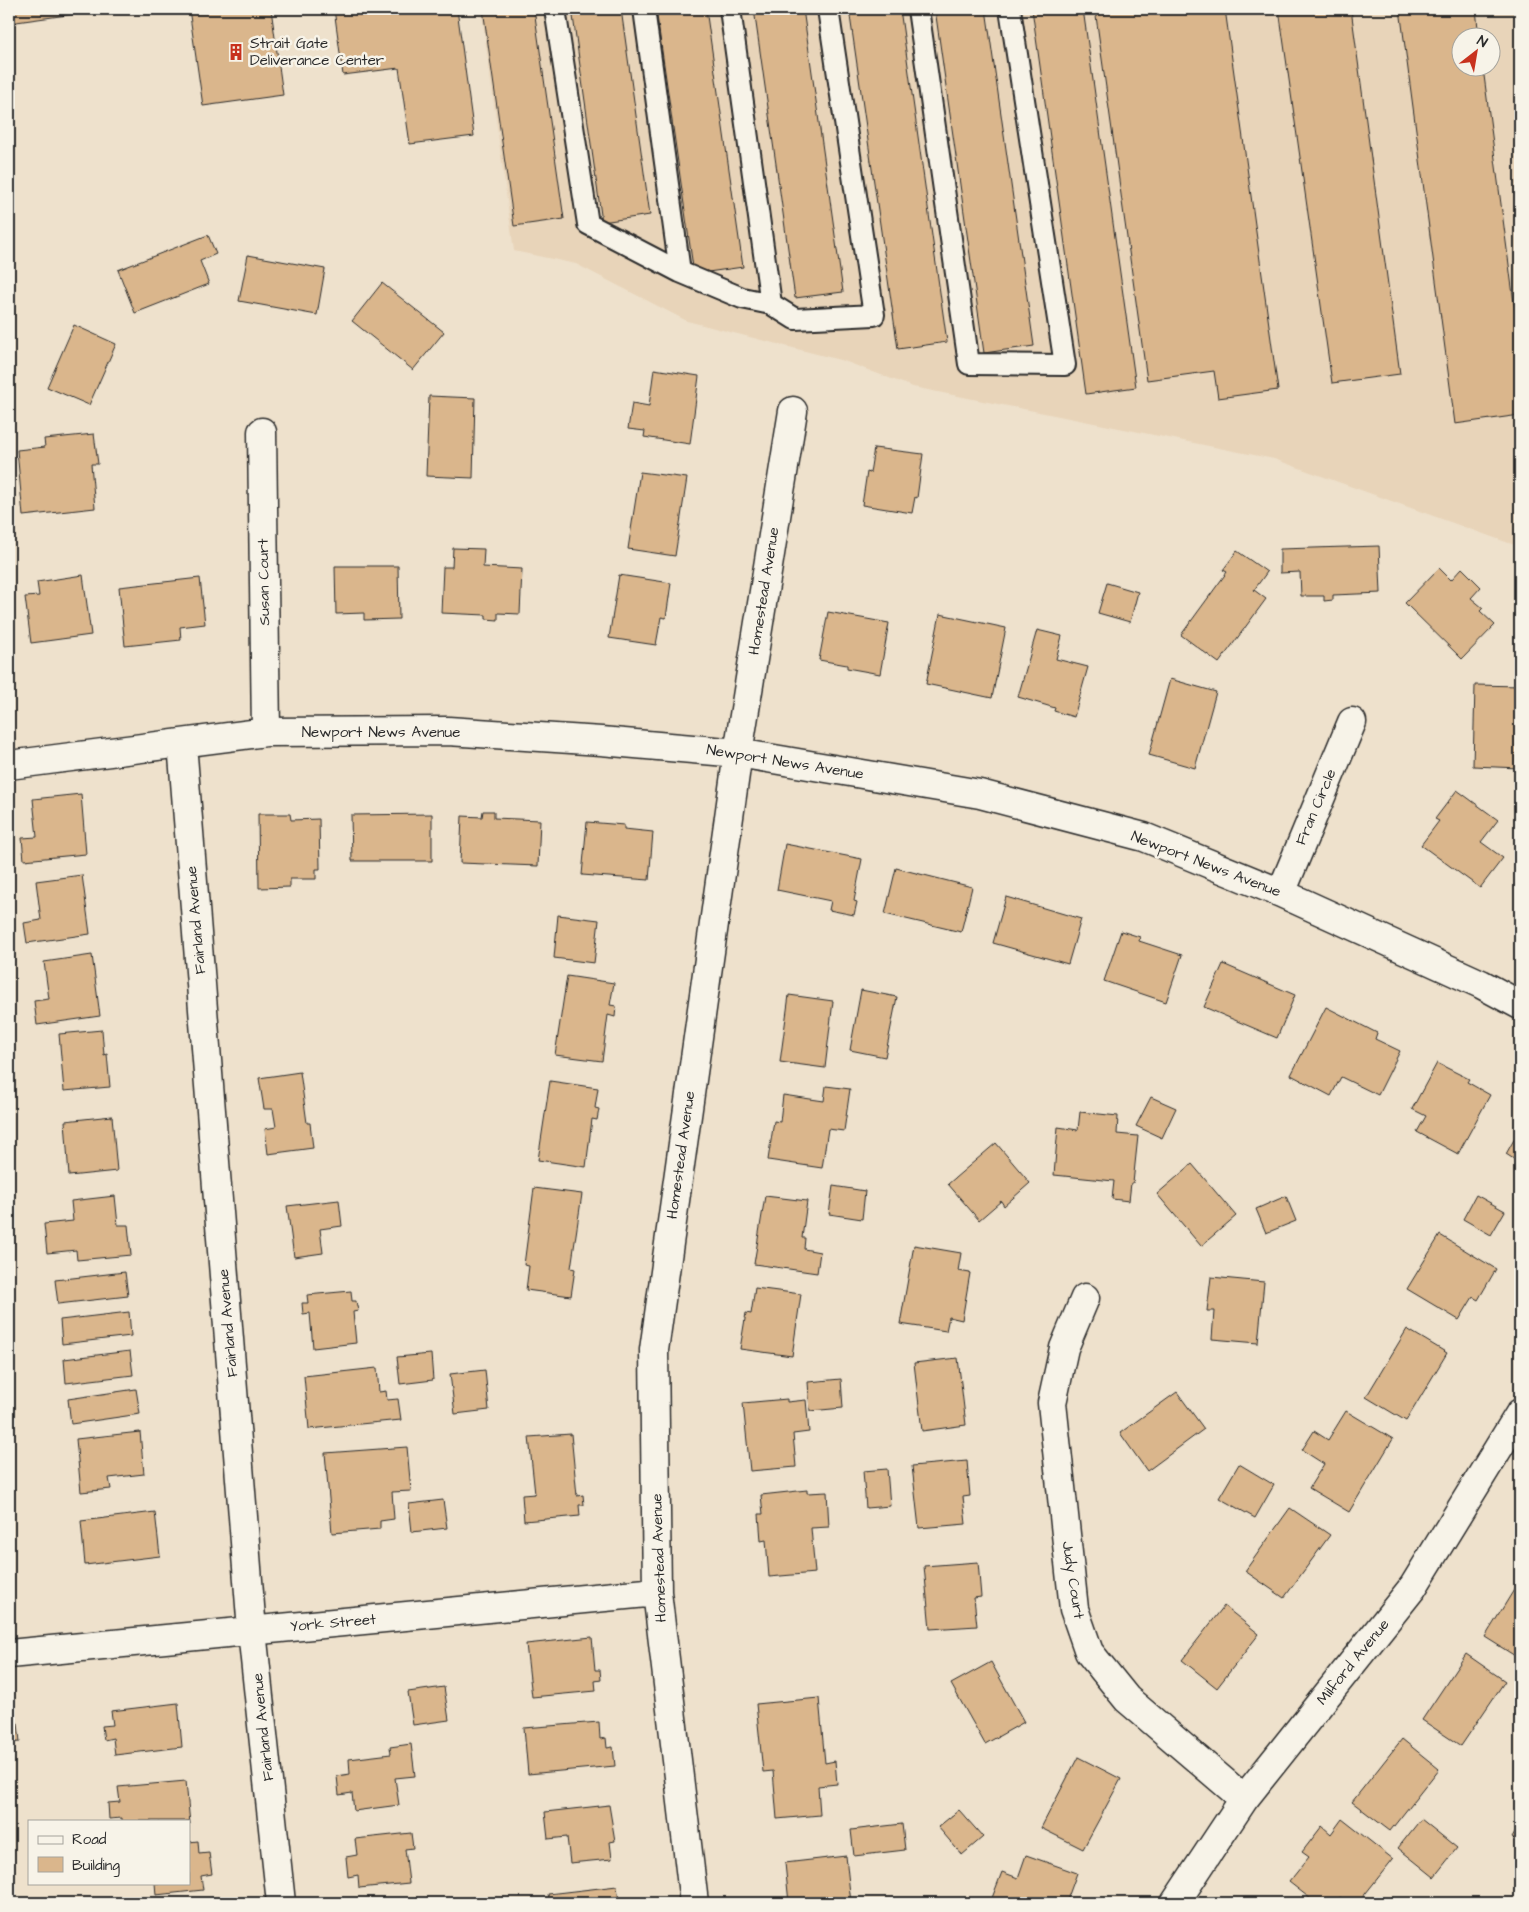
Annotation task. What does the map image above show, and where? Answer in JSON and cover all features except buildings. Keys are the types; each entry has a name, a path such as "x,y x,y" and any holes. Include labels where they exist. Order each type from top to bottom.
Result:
{"street":[{"name":"Homestead Avenue","path":"694,1903 657,1592 654,1350 738,753 793,411"},
{"name":"Susan Court","path":"262,432 266,732"},
{"name":"Fran Circle","path":"1281,892 1352,722"},
{"name":"Newport News Avenue","path":"9,764 266,732 448,731 601,741 738,753 980,794 1144,837 1281,892 1481,984 1520,1005"},
{"name":"Fairland Avenue","path":"182,743 252,1631 282,1903"},
{"name":"Judy Court","path":"1085,1298 1064,1348 1052,1403 1074,1609 1089,1652 1127,1700 1244,1799"},
{"name":"Milford Avenue","path":"1176,1903 1244,1799 1413,1587 1520,1413"},
{"name":"York Street","path":"9,1654 657,1592"}],"lane":[{"path":"555,9 588,224 680,272 742,298 771,304 795,319 874,314 828,9"},
{"path":"644,9 680,272"},
{"path":"730,9 771,304"},
{"path":"918,9 969,364 1065,365 1010,9"}],"shaded area":[{"path":"481,9 1520,9 1520,547 1274,459 913,387 844,361 687,321 576,264 514,251"}],"place":[{"name":"Strait Gate Deliverance Center","path":"236,52"}]}
